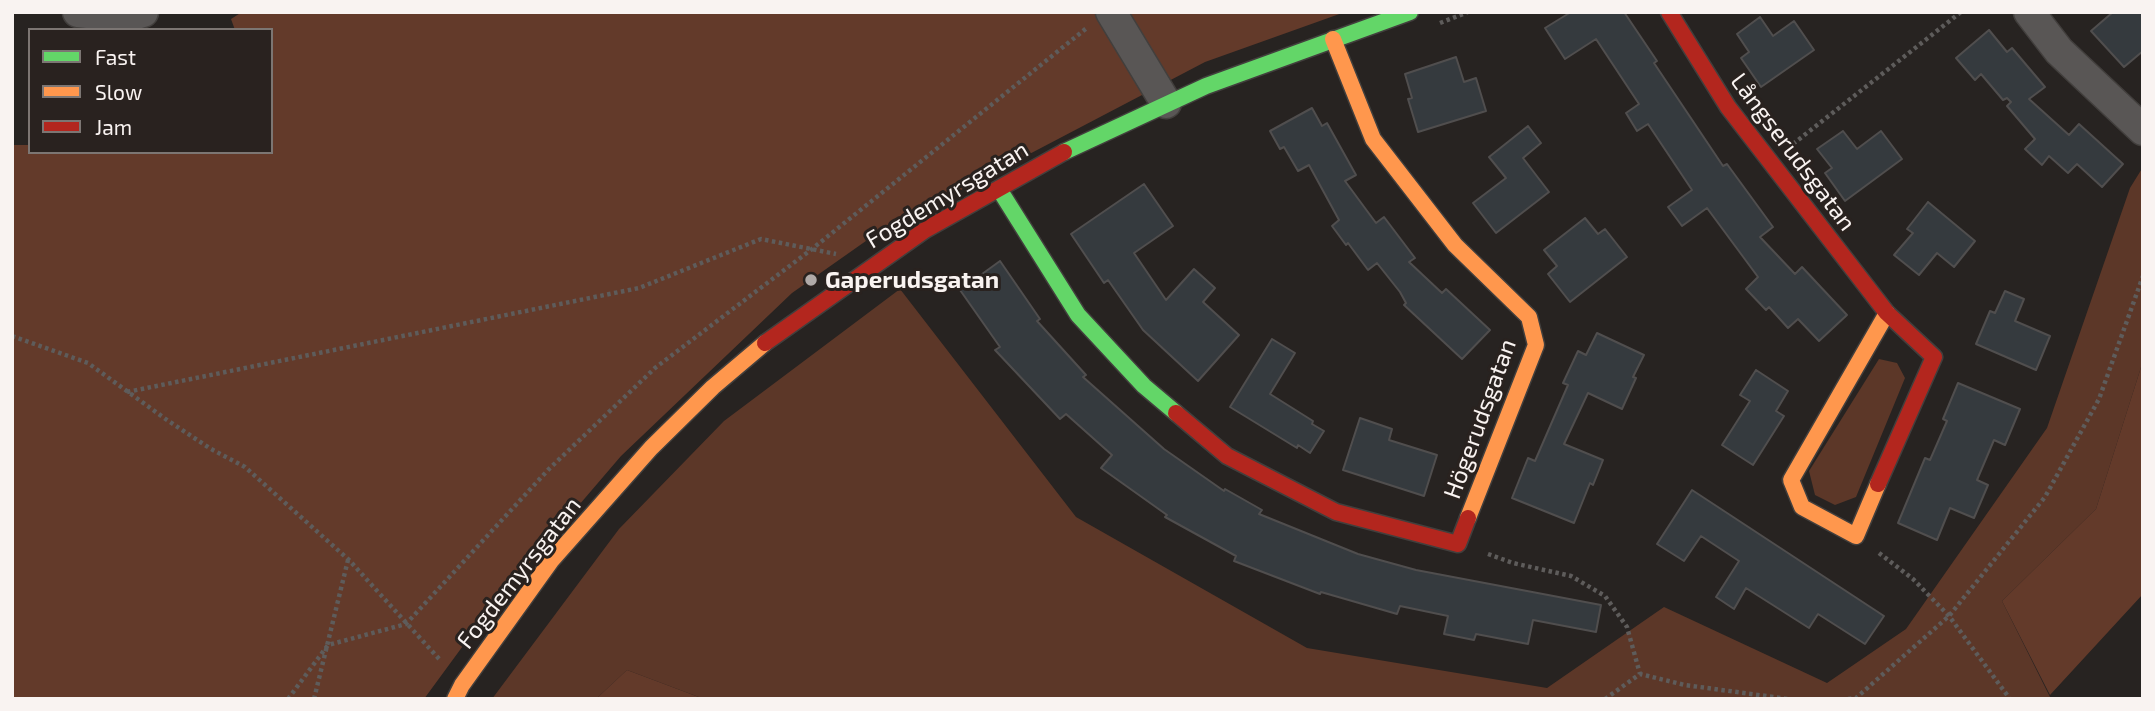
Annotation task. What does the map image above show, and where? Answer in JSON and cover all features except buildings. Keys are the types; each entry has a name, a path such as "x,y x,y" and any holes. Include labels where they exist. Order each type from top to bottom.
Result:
{"street":[{"path":"78,12 127,17 143,12"},
{"name":"Fogdemyrsgatan","path":"458,692 551,561 651,448 713,387 781,330 925,230 1080,143 1166,103 1410,12"},
{"name":"Långserudsgatan","path":"1669,12 1728,107 1887,313 1934,358 1856,536"},
{"path":"2029,12 2059,51 2143,130"},
{"path":"1103,16 1166,103"},
{"name":"Högerudsgatan","path":"1333,40 1373,139 1455,245 1529,317 1536,345 1458,544"},
{"path":"999,189 1078,315 1144,386 1227,456 1336,512 1458,544"},
{"path":"1856,536 1802,507 1791,480 1887,313"}],"path":[{"path":"1430,27 1468,12"},
{"path":"1771,162 1961,12"},
{"path":"289,699 328,645 406,624 548,470 655,368 812,249 1103,16"},
{"path":"127,392 639,288 761,239 877,263"},
{"path":"1848,699 1856,698 1949,616 2045,497 2099,399 2143,276"},
{"path":"12,336 88,363 211,449 245,467 349,559 406,624 458,692"},
{"path":"1856,536 1913,579 1949,616 2010,699"},
{"path":"1458,544 1513,563 1572,576 1605,596 1627,627 1640,674"},
{"path":"314,699 349,559"},
{"path":"1605,699 1640,674 1685,685 1788,699"}],"shaded area":[{"path":"242,12 1345,12 1205,62 873,236 792,293 621,456 490,609 424,699 12,699 12,145 28,145 28,154 273,154 273,28 234,28 231,19"},
{"path":"2143,167 2143,361 2096,509 2002,601 2051,699 704,699 627,670 596,699 492,699 619,529 724,421 900,289 1076,517 1307,648 1547,688 1664,607 1827,683 1906,629 2047,428 2130,188"},
{"path":"1879,359 1897,363 1905,378 1856,497 1835,505 1815,495 1809,471"},
{"path":"2143,361 2143,594 2050,695 2002,601 2096,509"},
{"path":"627,670 704,699 596,699"}],"traffic: fast":[{"path":"1064,152 1206,86 1410,12"},
{"path":"999,189 1078,315 1144,386 1176,413"}],"traffic: slow":[{"path":"1333,39 1373,139 1455,245 1529,317 1536,345 1468,518"},
{"path":"1878,484 1856,536 1802,507 1791,480 1887,313"},
{"path":"455,699 462,685 551,561 651,448 713,387 765,343"}],"traffic: jam":[{"path":"1669,12 1728,107 1887,313 1934,357 1878,484"},
{"path":"765,343 925,230 1064,152"},
{"path":"1176,413 1227,456 1336,512 1458,544 1468,518"}],"place":[{"name":"Gaperudsgatan","path":"811,280"}]}
